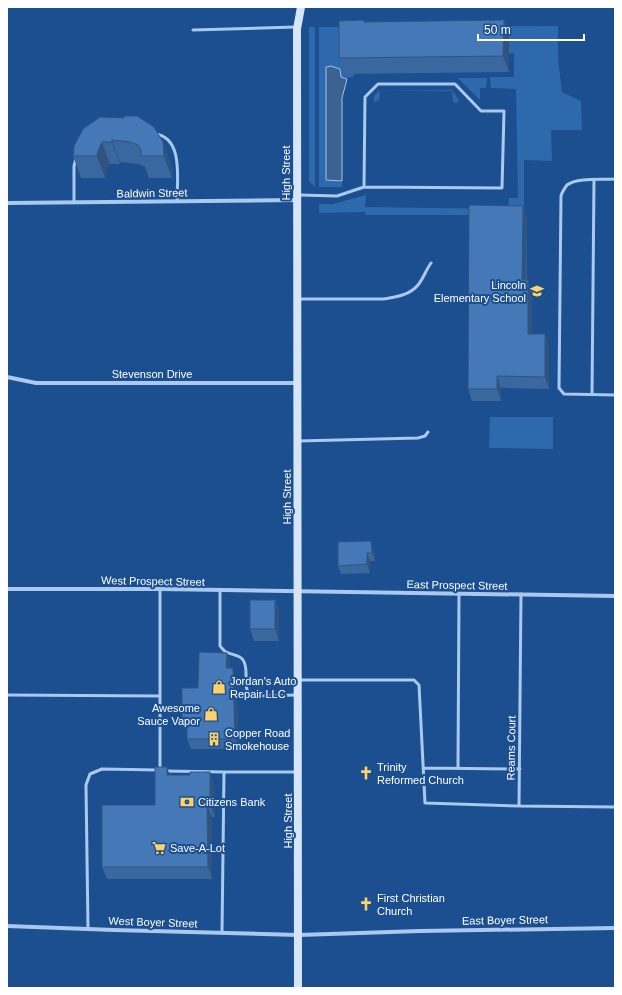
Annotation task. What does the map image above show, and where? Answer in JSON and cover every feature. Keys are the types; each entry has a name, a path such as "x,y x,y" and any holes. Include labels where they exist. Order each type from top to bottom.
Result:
{"main road":[{"name":"High Street","path":"298,988 297,198 298,27 301,7"}],"street":[{"name":"Baldwin Street","path":"7,203 297,198"},
{"name":"Stevenson Drive","path":"7,377 36,383 298,383"},
{"name":"West Prospect Street","path":"7,589 298,591"},
{"name":"East Prospect Street","path":"298,591 615,596"},
{"name":"West Boyer Street","path":"7,926 299,935"},
{"name":"East Boyer Street","path":"299,935 428,930 615,928"}],"lane":[{"path":"193,30 298,27"},
{"path":"297,198 337,196 364,187 502,188 504,111 481,111 455,84 378,84 365,96 364,187"},
{"path":"152,134 159,134 170,140 174,149 177,164 177,201"},
{"path":"74,202 74,166 78,152"},
{"path":"615,179 575,181 568,184 560,196 560,388 564,394 615,395"},
{"path":"592,395 594,180"},
{"path":"297,299 394,298 410,292 418,285 431,264"},
{"path":"298,442 418,438 425,436 428,432"},
{"path":"160,589 160,770"},
{"path":"220,591 220,646 225,652 239,656 244,660 246,669 246,689 249,694 256,696 298,695"},
{"path":"458,768 459,594"},
{"name":"Reams Court","path":"519,806 521,594"},
{"path":"298,680 414,680 419,685 425,803 615,807"},
{"path":"7,695 159,696"},
{"path":"424,768 520,768"},
{"path":"88,929 86,785 90,774 102,769 298,772"},
{"path":"222,933 224,772"}],"shaded area":[{"path":"558,26 558,59 562,92 581,101 582,130 551,130 552,161 524,160 524,215 365,215 365,212 319,213 319,204 333,204 366,195 365,207 508,209 509,198 518,198 516,89 491,88 490,77 514,77 514,53 345,74 354,74 354,76 346,78 341,76 331,66 326,67 326,180 342,181 342,187 319,187 319,27"},
{"path":"309,27 315,27 315,187 309,181"},
{"path":"331,66 340,69 341,77 347,79 342,98 342,181 326,180 326,67"},
{"path":"458,78 487,78 486,88 480,88 480,100"},
{"path":"380,90 452,90 459,100 457,103 453,102 452,91"},
{"path":"380,90 379,100 374,102 374,96"},
{"path":"490,417 553,417 553,449 489,448"}],"building":[{"path":"364,20 364,22 504,20 503,56 339,58 339,21"},
{"path":"124,116 137,116 154,127 163,142 164,156 141,156 141,150 138,145 130,142 112,140 112,142 102,142 97,156 73,156 74,146 83,129 100,117 124,118"},
{"path":"469,205 523,206 522,280 528,280 528,334 545,334 545,377 497,376 497,389 468,389"},
{"path":"371,541 372,553 367,553 367,564 338,566 338,542"},
{"path":"250,600 275,600 275,629 250,629"},
{"path":"199,652 227,653 226,668 233,668 235,739 187,739 187,720 182,720 182,688 198,688"},
{"name":"Save-A-Lot","path":"155,767 167,767 167,775 190,775 190,772 210,772 210,805 207,805 208,867 102,867 102,805 155,805"}],"place":[{"name":"Lincoln Elementary School","path":"537,291"},
{"name":"Jordan's Auto Repair LLC","path":"219,687"},
{"name":"Awesome Sauce Vapor","path":"211,714"},
{"name":"Copper Road Smokehouse","path":"214,739"},
{"name":"Trinity Reformed Church","path":"366,773"},
{"name":"Citizens Bank","path":"187,802"},
{"name":"Save-A-Lot","path":"159,848"},
{"name":"First Christian Church","path":"366,904"}]}
